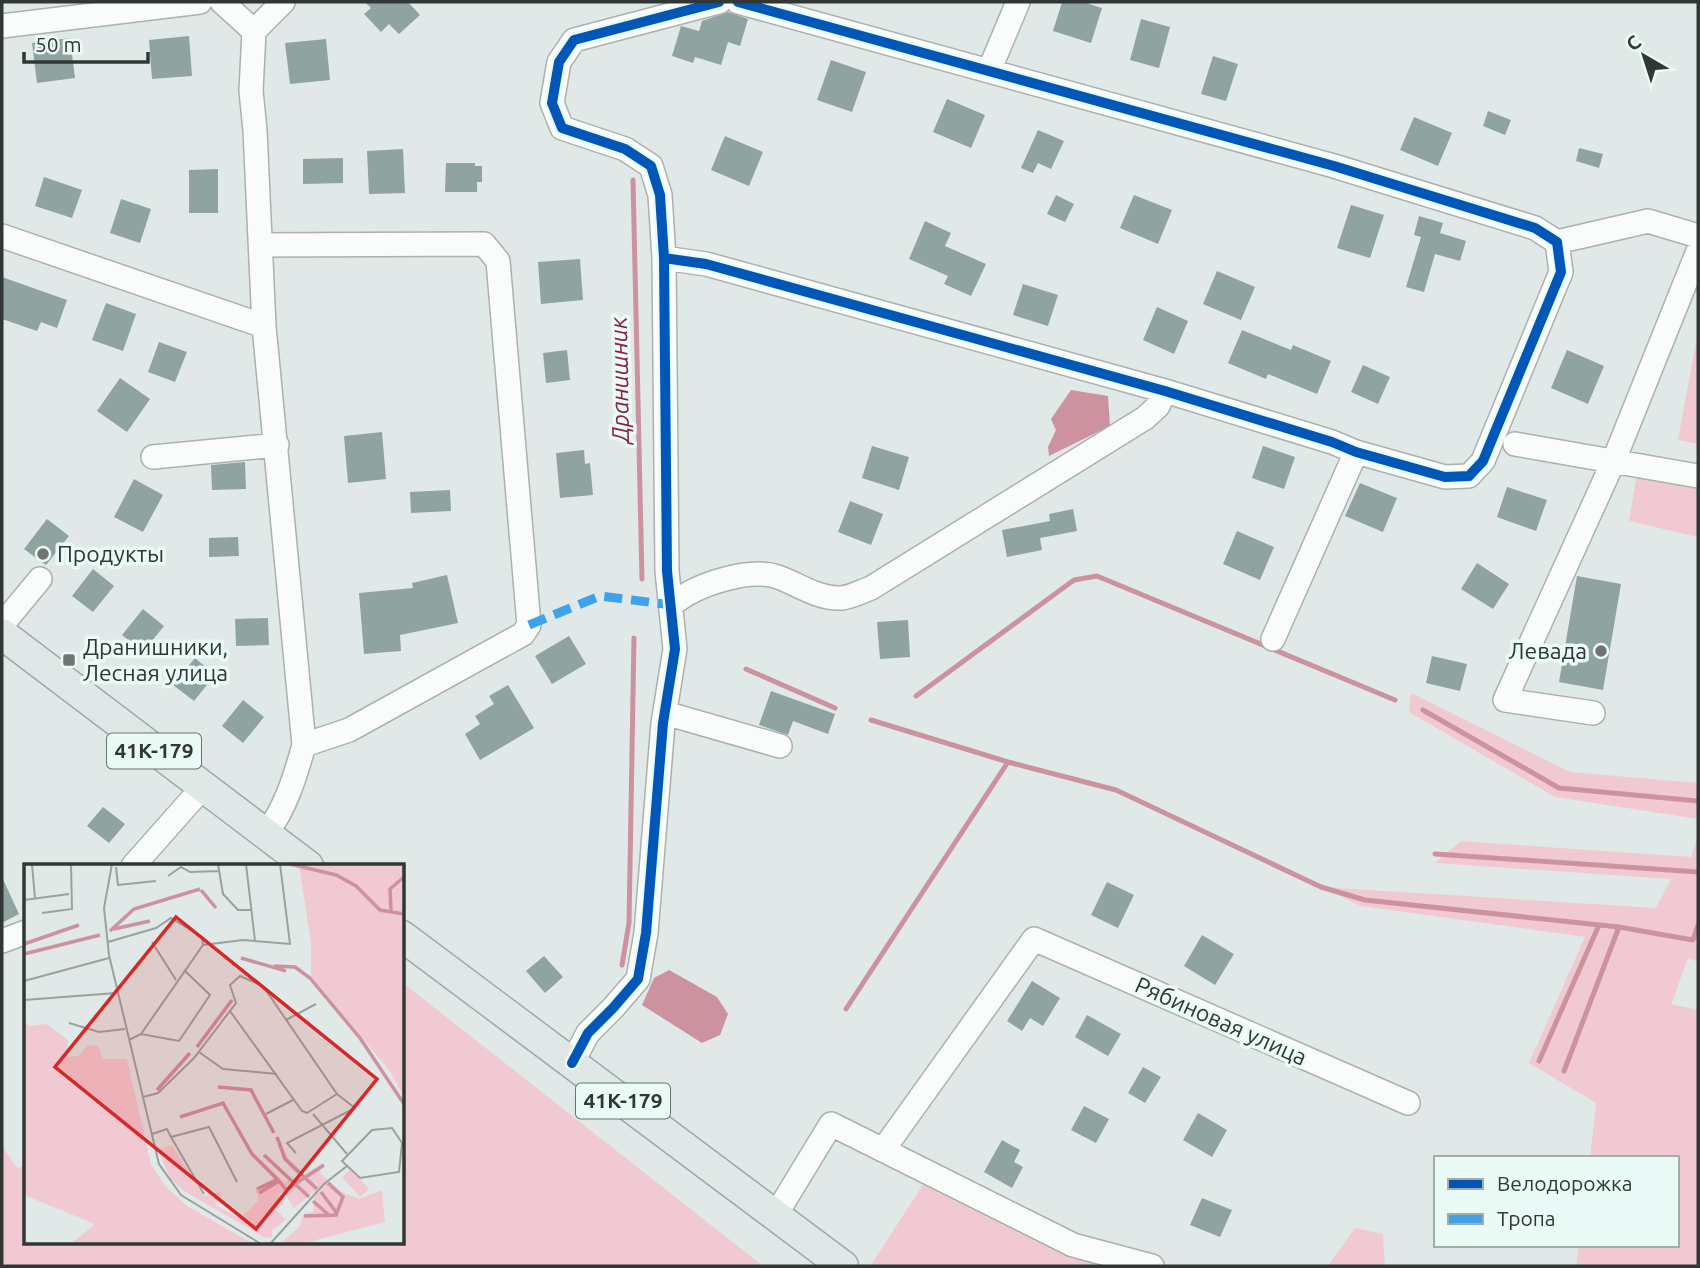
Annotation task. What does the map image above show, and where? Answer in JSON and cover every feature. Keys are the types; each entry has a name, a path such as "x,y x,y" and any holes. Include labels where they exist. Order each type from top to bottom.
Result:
{"main road":[{"name":"41К-179","path":"3,635 306,864"},
{"name":"41К-179","path":"404,937 843,1266"}],"street":[{"path":"2,26 200,2"},
{"path":"222,2 254,31"},
{"path":"266,834 279,816 292,787 304,745 264,326 251,91 254,31 283,2"},
{"path":"572,1063 588,1033 638,979 646,933 665,713 676,649 667,571 664,258 660,195 651,166 625,149 562,128 552,103 559,62 574,40 719,2"},
{"path":"738,2 1334,166 1535,228 1557,242 1648,221 1698,236"},
{"path":"989,71 1018,2"},
{"path":"2,236 264,326"},
{"path":"664,258 705,264 1165,391 1332,442 1356,452 1445,477 1469,475 1483,461 1561,272 1557,242"},
{"path":"261,244 484,244 498,261 529,625 523,634 349,730 304,745"},
{"path":"1593,713 1505,700 1614,460 1698,251"},
{"path":"672,605 684,594 733,576 757,574 776,577 812,592 841,598 871,587 1145,418 1158,406 1165,391"},
{"path":"1515,444 1698,476"},
{"path":"153,457 277,445"},
{"path":"1273,639 1356,452"},
{"path":"3,635 40,579"},
{"path":"665,713 780,746"},
{"path":"135,864 202,787"},
{"path":"2,942 24,933"},
{"name":"Рябиновая улица","path":"883,1150 1034,939 1408,1103"},
{"path":"775,1216 831,1124 1073,1245 1152,1266"}],"shaded area":[{"path":"1698,331 1698,444 1678,440"},
{"path":"1071,390 1108,396 1110,426 1049,456 1048,447 1056,430 1051,419"},
{"path":"1638,468 1698,481 1698,537 1629,521"},
{"path":"1411,693 1570,772 1698,783 1698,819 1555,797 1409,712"},
{"path":"1698,836 1698,962 1688,958 1671,1004 1698,1010 1698,1266 1576,1266 1579,1247 1679,1247 1679,1156 1590,1156 1596,1103 1529,1063 1585,937 1361,906 1321,887 1656,908 1671,879 1435,863 1461,841 1691,857"},
{"path":"669,970 717,997 728,1014 720,1035 702,1043 642,1005 654,978"},
{"path":"404,984 763,1266 2,1266 2,1146 18,1169 24,1164 24,1244 404,1244"},
{"path":"924,1183 1072,1253 1121,1266 871,1265"},
{"path":"1355,1228 1383,1234 1385,1266 1328,1266"}],"building":[{"path":"365,2 408,2 420,15 399,34 389,24 381,32 364,14 371,8"},
{"path":"1062,2 1083,2 1102,8 1091,43 1053,31"},
{"path":"728,12 748,19 740,46 728,42 721,65 695,57 693,63 672,56 681,26 699,31 702,21"},
{"path":"1141,19 1170,27 1159,68 1130,60"},
{"path":"189,36 192,76 152,79 149,40"},
{"path":"70,38 75,78 37,83 32,43"},
{"path":"326,39 330,80 290,84 285,43"},
{"path":"1213,56 1238,64 1226,101 1201,94"},
{"path":"831,60 866,72 852,112 817,100"},
{"path":"947,99 985,115 971,148 933,132"},
{"path":"1488,111 1511,120 1505,135 1483,126"},
{"path":"1414,117 1452,133 1438,166 1400,150"},
{"path":"1038,130 1064,141 1051,169 1038,163 1033,173 1021,168"},
{"path":"725,136 763,152 749,186 711,170"},
{"path":"1579,148 1603,154 1599,168 1576,161"},
{"path":"403,149 405,193 369,194 367,151"},
{"path":"343,158 343,183 303,184 303,159"},
{"path":"446,163 475,163 475,166 482,166 482,182 477,182 477,192 445,192"},
{"path":"218,169 218,213 189,213 189,170"},
{"path":"44,177 82,190 72,218 35,206"},
{"path":"1056,195 1074,204 1065,222 1047,214"},
{"path":"1134,195 1172,210 1158,244 1120,228"},
{"path":"121,199 151,209 140,243 110,233"},
{"path":"1351,205 1384,215 1370,258 1337,248"},
{"path":"1419,216 1443,223 1440,233 1466,241 1460,261 1435,254 1424,292 1406,287 1421,237 1414,235"},
{"path":"925,221 951,233 945,246 986,264 971,296 944,284 948,276 909,259"},
{"path":"580,259 583,300 541,304 538,262"},
{"path":"1217,271 1255,287 1241,320 1203,304"},
{"path":"2,277 67,300 57,328 41,322 37,331 2,319"},
{"path":"1023,284 1058,295 1048,326 1013,315"},
{"path":"106,303 136,314 123,351 92,340"},
{"path":"1157,307 1188,321 1174,354 1143,340"},
{"path":"1242,330 1291,350 1293,345 1331,361 1317,394 1268,374 1266,379 1228,363"},
{"path":"159,342 187,352 175,382 148,372"},
{"path":"567,350 570,380 546,383 543,353"},
{"path":"1567,350 1604,366 1588,404 1551,388"},
{"path":"1363,365 1390,377 1378,404 1351,392"},
{"path":"120,378 150,399 127,432 97,411"},
{"path":"382,432 386,479 348,483 344,436"},
{"path":"872,446 909,457 899,490 862,478"},
{"path":"1263,446 1295,457 1284,489 1252,478"},
{"path":"584,450 585,464 590,463 593,495 560,498 556,453"},
{"path":"245,462 246,489 212,490 211,465"},
{"path":"134,479 163,495 143,532 114,517"},
{"path":"1360,483 1397,498 1383,532 1345,516"},
{"path":"1507,487 1547,500 1536,531 1497,517"},
{"path":"450,490 451,511 411,513 410,492"},
{"path":"850,501 883,514 871,545 838,532"},
{"path":"1073,509 1077,531 1040,538 1042,550 1007,557 1002,530 1050,521 1049,514"},
{"path":"47,519 69,536 46,565 24,549"},
{"path":"1237,531 1274,547 1260,580 1223,564"},
{"path":"238,537 239,556 209,557 209,538"},
{"path":"1477,563 1509,584 1493,609 1461,589"},
{"path":"93,569 114,586 93,612 72,596"},
{"path":"447,575 458,623 400,635 401,651 364,654 359,593 413,588 412,583"},
{"path":"1577,576 1621,584 1603,690 1559,682"},
{"path":"143,609 164,626 143,652 122,635"},
{"path":"268,618 269,645 236,646 235,619"},
{"path":"908,620 910,657 880,659 877,622"},
{"path":"569,636 586,664 552,684 535,656"},
{"path":"1432,656 1467,664 1460,691 1426,683"},
{"path":"195,658 215,675 194,701 173,685"},
{"path":"508,685 534,728 480,760 465,734 480,724 475,716 494,704 489,696"},
{"path":"771,691 835,714 828,734 793,721 788,735 759,725"},
{"path":"243,700 264,717 243,743 222,726"},
{"path":"103,807 125,824 109,843 87,826"},
{"path":"2,877 19,914 2,923"},
{"path":"1107,882 1134,895 1118,928 1091,915"},
{"path":"1202,935 1234,954 1215,985 1184,966"},
{"path":"544,956 563,977 545,993 526,971"},
{"path":"1032,981 1060,998 1043,1026 1030,1018 1022,1031 1007,1021"},
{"path":"1087,1015 1121,1034 1108,1056 1075,1037"},
{"path":"1143,1067 1161,1077 1145,1103 1128,1093"},
{"path":"1084,1106 1109,1119 1096,1143 1071,1130"},
{"path":"1198,1113 1227,1130 1212,1157 1183,1140"},
{"path":"1002,1140 1020,1150 1014,1162 1023,1167 1012,1188 984,1172"},
{"path":"1202,1198 1232,1210 1220,1237 1190,1225"}],"waterway":[{"name":"Дранишник","path":"633,180 642,579"},
{"path":"916,696 1074,580 1097,576 1395,700"},
{"path":"622,965 629,923 634,638"},
{"path":"746,669 835,708"},
{"path":"1423,710 1559,788 1698,801"},
{"path":"871,720 1008,762"},
{"path":"846,1009 1008,762 1116,790 1321,887 1365,900 1619,927"},
{"path":"1435,854 1698,872"},
{"path":"1539,1061 1599,925"},
{"path":"1564,1071 1619,927 1693,940 1698,925"}],"marked path":[{"path":"529,625 600,596 672,605"}],"cycle path":[{"path":"572,1063 588,1033 638,979 646,933 663,723 675,649 667,571 664,258 660,195 651,166 625,149 562,128 552,103 559,62 574,40 719,2"},
{"path":"664,258 706,264 1165,391 1332,442 1356,452 1445,477 1469,476 1483,461 1561,272 1557,242 1535,228 1334,166 738,2"}],"place":[{"name":"Продукты","path":"43,554"},
{"name":"Левада","path":"1601,651"},
{"name":"Дранишники, Лесная улица","path":"69,660"}]}
